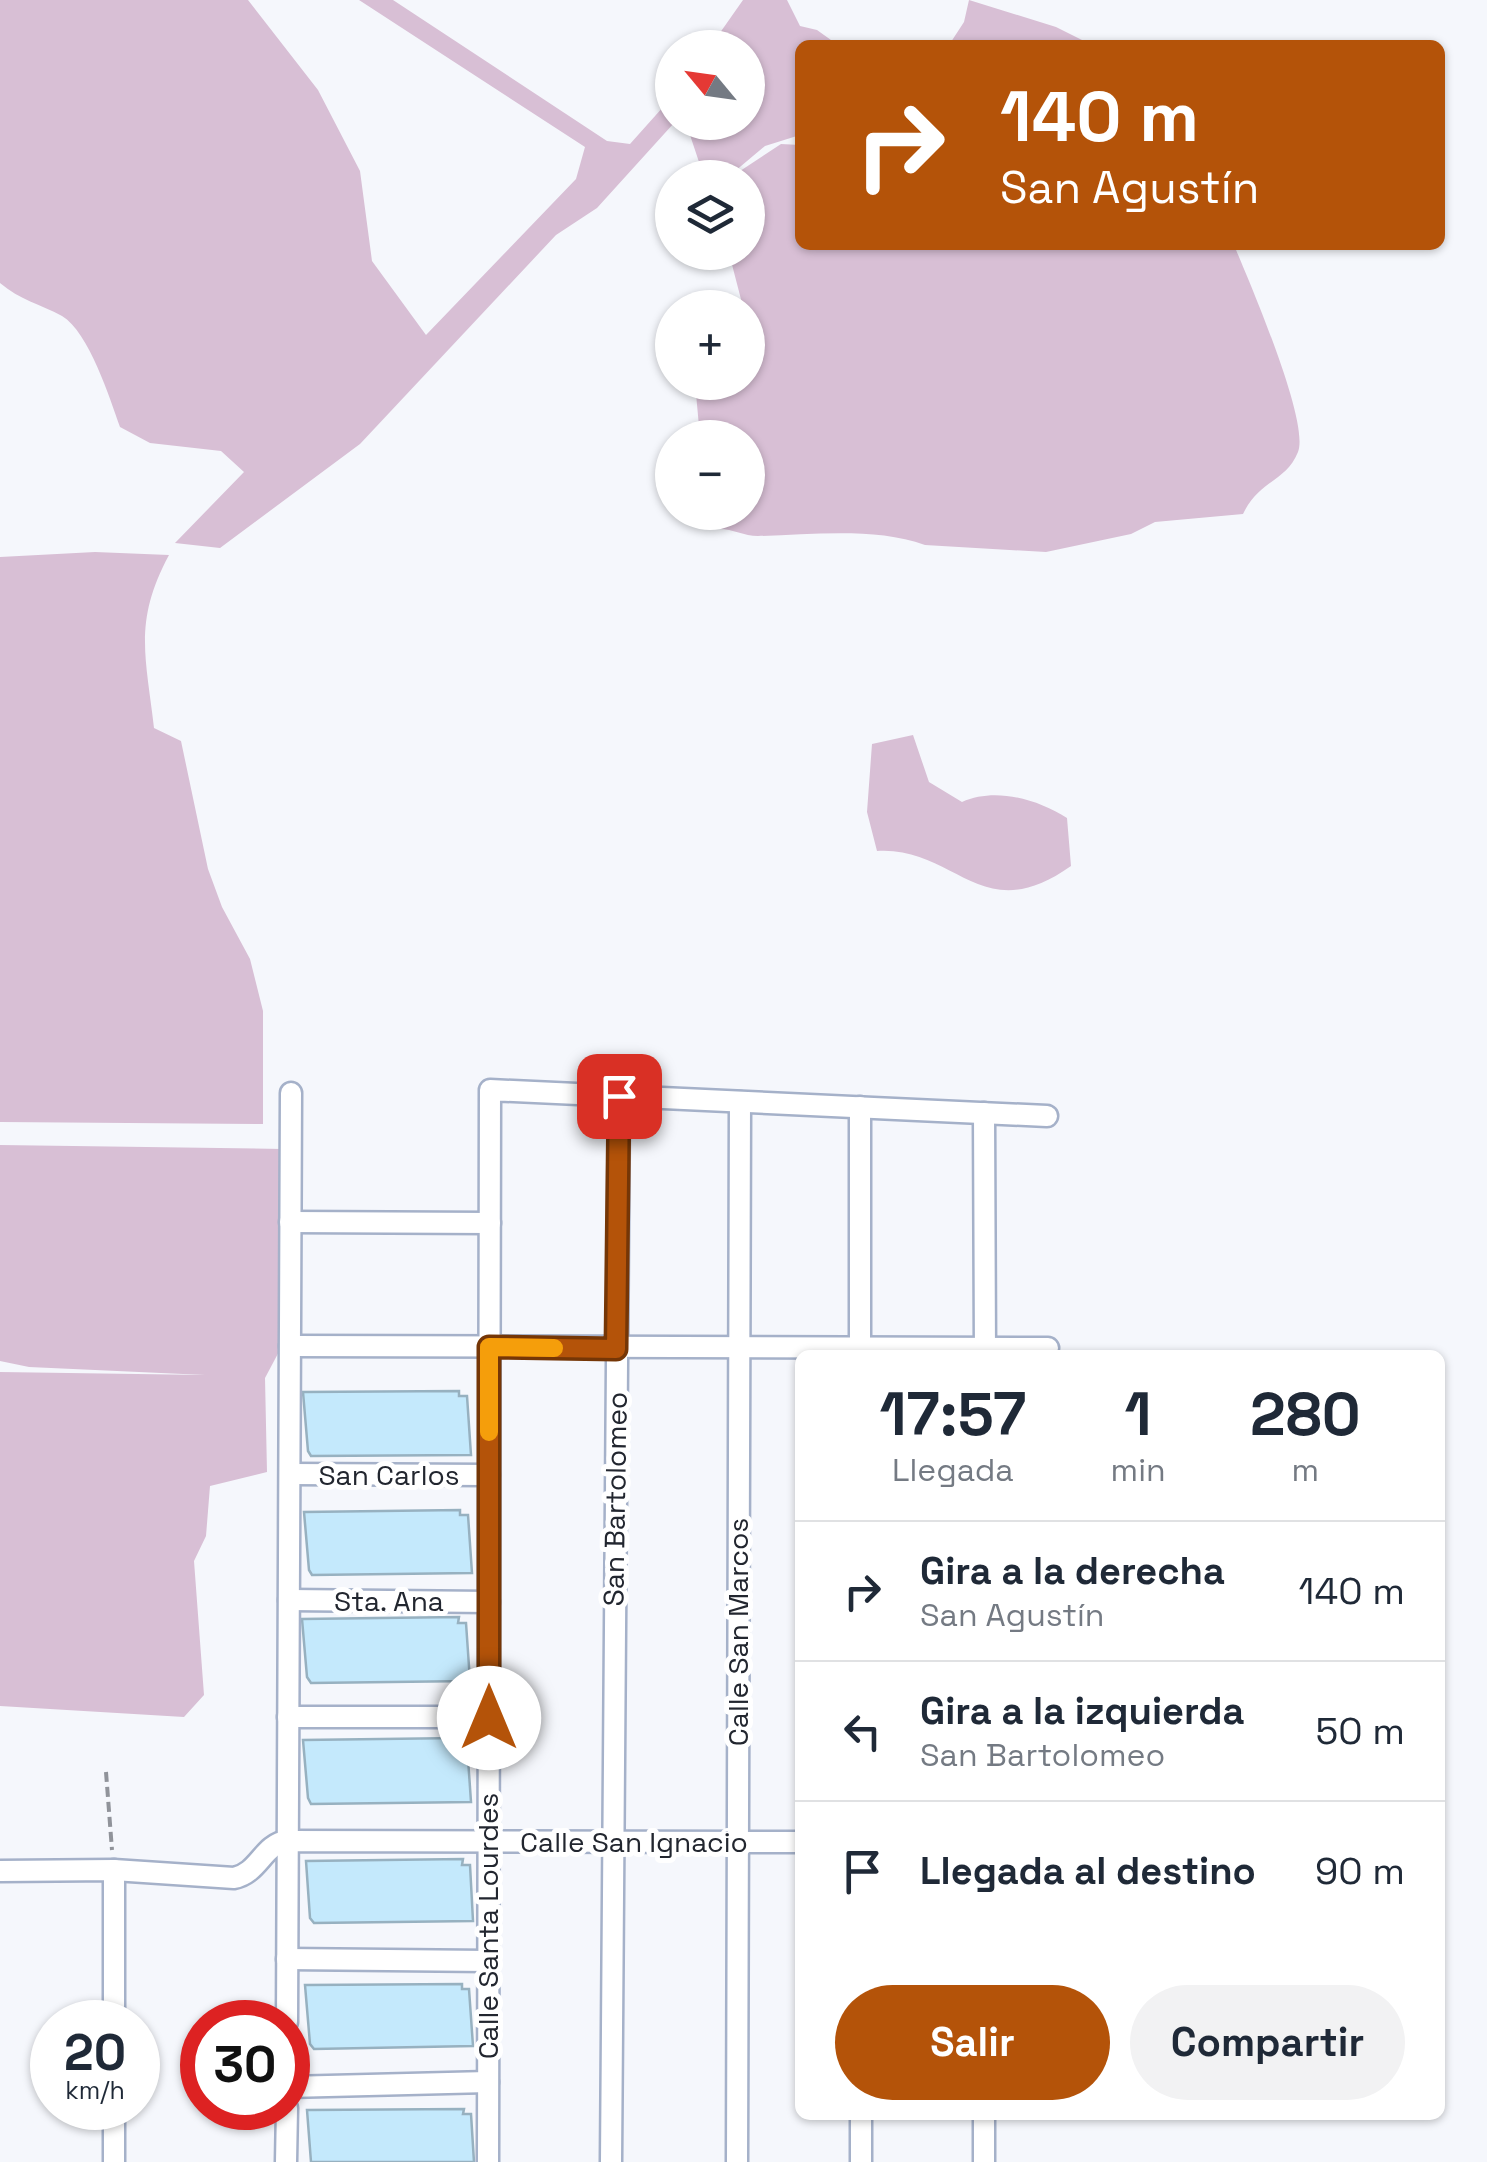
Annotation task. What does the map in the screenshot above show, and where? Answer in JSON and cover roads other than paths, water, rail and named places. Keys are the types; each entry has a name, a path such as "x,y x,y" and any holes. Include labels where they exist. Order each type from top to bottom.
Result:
{"street":[{"name":"Calle Santa Lourdes","path":"488,2162 490,1090 619,1096"},
{"path":"287,2000 291,1093"},
{"path":"619,1096 1047,1116"},
{"name":"San Bartolomeo","path":"611,2162 619,1096"},
{"name":"Calle San Marcos","path":"737,2162 740,1102"},
{"path":"860,1108 860,1350"},
{"path":"984,1113 985,1350"},
{"path":"290,1222 490,1223"},
{"path":"290,1346 795,1350"},
{"path":"1016,1350 1048,1348"},
{"name":"San Carlos","path":"290,1474 489,1475"},
{"name":"Sta. Ana","path":"289,1600 489,1602"},
{"path":"288,1717 489,1718"},
{"path":"0,1871 114,1870 234,1878 252,1870 275,1842 288,1841"},
{"name":"Calle San Ignacio","path":"288,1841 795,1842"},
{"path":"114,1870 114,2000"},
{"path":"287,1959 488,1961"},
{"path":"310,2086 488,2082"},
{"path":"860,2120 861,2162"},
{"path":"984,2120 984,2162"},
{"path":"114,2130 114,2162"},
{"path":"286,2130 286,2162"}]}
